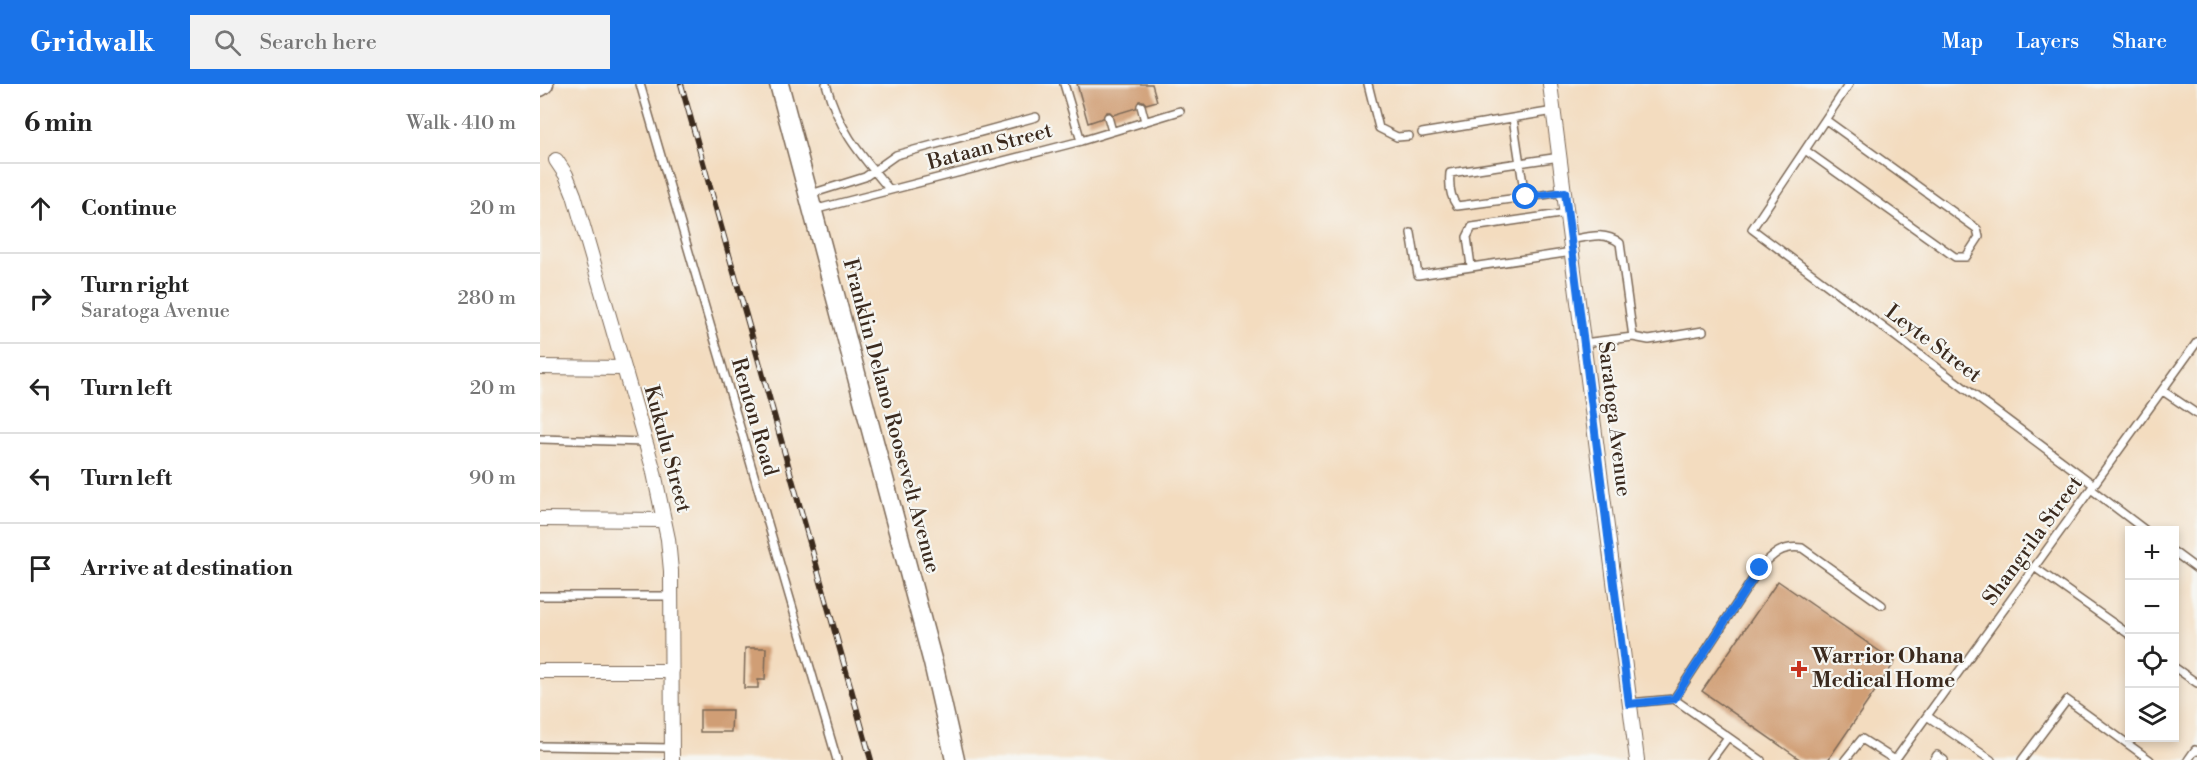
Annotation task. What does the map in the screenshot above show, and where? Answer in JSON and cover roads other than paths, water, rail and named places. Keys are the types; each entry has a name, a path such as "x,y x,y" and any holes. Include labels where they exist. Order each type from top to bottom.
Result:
{"main road":[{"path":"540,87 544,84"},
{"name":"Franklin Delano Roosevelt Avenue","path":"779,84 930,651 955,760"}],"street":[{"name":"Saratoga Avenue","path":"1550,84 1637,760"},
{"name":"Kukulu Street","path":"556,160 566,175 574,195 645,442 664,520 671,596 672,754"},
{"path":"540,367 623,368"},
{"path":"540,519 664,520"},
{"path":"540,671 672,671"}],"lane":[{"name":"Renton Road","path":"640,84 837,760"},
{"path":"826,84 839,123 855,148 890,190"},
{"path":"1064,84 1081,141"},
{"path":"1368,84 1379,128 1397,137 1408,136"},
{"path":"1826,120 1977,229 1979,237 1966,257 1955,257 1805,150 1849,84"},
{"path":"1141,106 1145,122"},
{"name":"Bataan Street","path":"810,200 821,208 1081,141 1180,111"},
{"path":"1422,133 1554,111"},
{"path":"810,200 818,192 860,180 896,155 1036,117"},
{"path":"1108,117 1112,131"},
{"path":"1513,118 1526,197"},
{"name":"Leyte Street","path":"1805,150 1752,229 2092,487 2139,526"},
{"path":"1560,157 1450,173 1449,182 1453,201 1457,206 1565,192"},
{"path":"1471,266 1467,237 1472,227 1567,213"},
{"path":"1411,233 1418,275 1571,246 1601,235 1614,239 1620,243 1633,337"},
{"path":"1583,343 1633,337 1649,340 1703,331"},
{"name":"Shangrila Street","path":"1895,760 2197,342"},
{"path":"2163,391 2197,414"},
{"path":"540,439 645,442"},
{"path":"1674,699 1760,568 1775,553 1790,546 1802,548 1882,605"},
{"path":"2179,555 2197,569"},
{"path":"2034,567 2129,634"},
{"path":"540,596 671,596"},
{"path":"2179,670 2197,683"},
{"path":"1629,704 1674,699 1761,760"},
{"path":"2026,759 2067,700 2150,760"},
{"path":"1927,716 1991,760"},
{"path":"1711,760 1728,736"},
{"path":"1845,760 1862,739 1895,760"},
{"path":"540,746 672,754"},
{"path":"2188,760 2195,750 2197,751"},
{"path":"2133,760 2139,752"},
{"path":"1934,760 1937,755 1944,760"}],"railway":[{"path":"681,84 871,760"}],"place":[{"name":"Warrior Ohana Medical Home","path":"1799,669"}]}
